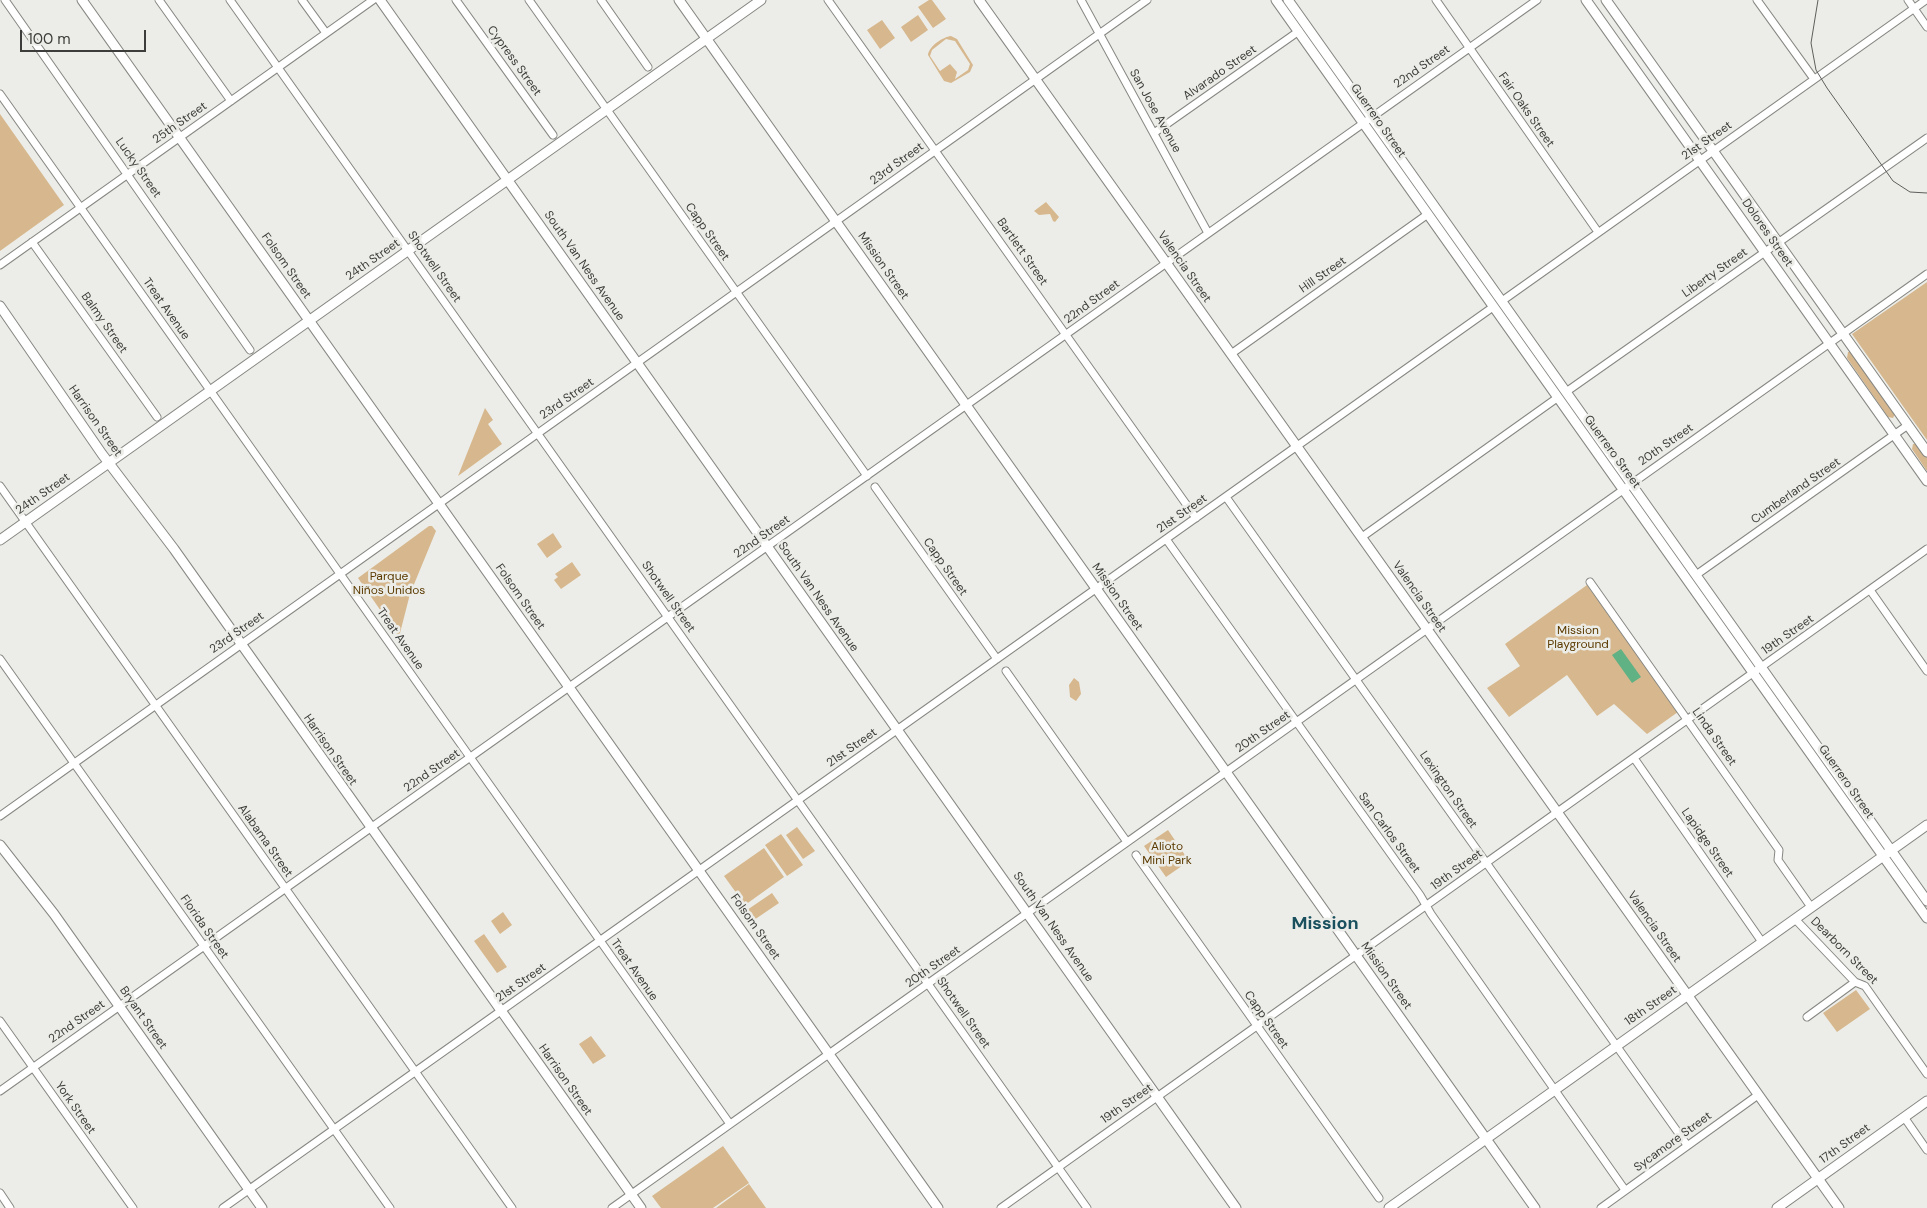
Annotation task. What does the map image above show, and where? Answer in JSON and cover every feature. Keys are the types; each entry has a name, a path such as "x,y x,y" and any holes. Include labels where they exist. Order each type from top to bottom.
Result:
{"main road":[{"name":"Folsom Street","path":"82,0 938,1208"},
{"name":"South Van Ness Avenue","path":"380,0 1236,1208"},
{"name":"Mission Street","path":"678,0 1535,1208"},
{"name":"Valencia Street","path":"979,0 1838,1208"},
{"name":"Guerrero Street","path":"1276,0 1502,301 1927,901"},
{"name":"Guerrero Street","path":"1288,0 1428,214 1927,918"},
{"name":"Dolores Street","path":"1586,0 1927,481"},
{"name":"Dolores Street","path":"1606,0 1927,452"},
{"name":"24th Street","path":"0,540 759,1"},
{"path":"1635,69 1648,59"},
{"name":"Harrison Street","path":"0,306 108,463 174,549 641,1208"},
{"name":"18th Street","path":"1389,1208 1927,825"},
{"name":"Bryant Street","path":"0,845 54,914 262,1208"},
{"name":"17th Street","path":"1777,1208 1927,1101"}],"street":[{"name":"Lucky Street","path":"5,0 250,350"},
{"path":"159,0 231,101"},
{"name":"Shotwell Street","path":"230,0 1087,1208"},
{"path":"302,0 326,34"},
{"name":"25th Street","path":"0,265 373,0"},
{"name":"Cypress Street","path":"456,0 553,136"},
{"name":"Capp Street","path":"530,0 867,476"},
{"path":"601,0 648,67"},
{"name":"Bartlett Street","path":"828,0 1196,518"},
{"name":"San Jose Avenue","path":"1080,0 1208,233"},
{"name":"23rd Street","path":"0,816 1147,0"},
{"name":"Fair Oaks Street","path":"1436,0 1598,232"},
{"name":"22nd Street","path":"0,1091 1536,0"},
{"path":"1757,0 1814,80"},
{"path":"1908,0 1927,27"},
{"name":"21st Street","path":"1502,301 1926,0"},
{"name":"Alvarado Street","path":"1154,133 1298,31"},
{"name":"Treat Avenue","path":"0,94 730,1124"},
{"name":"Liberty Street","path":"1566,392 1927,138"},
{"name":"Hill Street","path":"1231,354 1428,214"},
{"name":"Balmy Street","path":"32,242 157,417"},
{"name":"20th Street","path":"612,1208 1927,274"},
{"name":"21st Street","path":"223,1208 1493,307"},
{"path":"1362,537 1557,398"},
{"name":"Cumberland Street","path":"1696,576 1908,425"},
{"name":"Alabama Street","path":"0,486 512,1208"},
{"name":"Capp Street","path":"875,487 998,659"},
{"name":"Lexington Street","path":"1226,497 1687,1145"},
{"name":"San Carlos Street","path":"1166,539 1427,906 1625,1190"},
{"name":"19th Street","path":"1001,1208 1927,549"},
{"name":"Linda Street","path":"1590,582 1779,850 1778,860 1811,907"},
{"path":"1870,590 1927,671"},
{"name":"Florida Street","path":"0,659 390,1208"},
{"path":"1006,671 1127,842"},
{"name":"Lapidge Street","path":"1634,758 1762,942"},
{"name":"Capp Street","path":"1136,855 1379,1198"},
{"name":"Dearborn Street","path":"1795,919 1855,982 1865,986 1927,1074"},
{"path":"1807,1017 1855,982"},
{"name":"York Street","path":"0,1021 133,1208"},
{"name":"Sycamore Street","path":"1601,1208 1758,1095"},
{"path":"1904,1117 1927,1150"},
{"path":"0,1193 10,1208"}],"green space":[{"path":"932,0 946,19 933,28 918,7"},
{"path":"918,15 928,30 911,42 901,27"},
{"path":"882,20 895,38 880,49 867,30"},
{"path":"951,36 957,39 973,65 970,72 951,83 944,81 928,55 934,45","holes":["946,39 955,41 970,64 968,70 955,79 957,72 950,64 940,71 930,56 932,50"]},
{"path":"0,114 64,205 0,251"},
{"path":"1046,202 1059,217 1055,222 1050,214 1039,215 1034,211"},
{"path":"1927,282 1927,440 1852,334"},
{"path":"1848,352 1852,352 1895,414 1893,418 1888,417 1847,358"},
{"path":"485,408 493,420 488,424 502,444 458,476"},
{"path":"1913,444 1918,444 1927,457 1927,471 1912,449"},
{"name":"Parque Niños Unidos","path":"429,526 432,526 436,531 410,594 399,637 358,578"},
{"path":"553,533 562,547 547,558 537,544"},
{"path":"572,562 581,575 561,589 554,580 558,577 555,574"},
{"name":"Mission Playground","path":"1587,585 1678,712 1647,734 1614,704 1597,716 1567,675 1509,717 1487,688 1520,666 1505,644"},
{"path":"1074,678 1079,682 1081,694 1076,701 1070,697 1069,685"},
{"path":"797,827 815,851 803,859 786,835"},
{"name":"Alioto Mini Park","path":"1168,830 1189,861 1166,877 1144,846"},
{"path":"781,834 803,865 787,876 765,845"},
{"path":"764,848 784,877 745,905 724,876"},
{"path":"772,893 779,903 754,920 747,910"},
{"path":"503,912 512,925 500,934 491,921"},
{"path":"484,934 507,967 497,973 474,941"},
{"path":"1856,990 1870,1009 1837,1032 1823,1013"},
{"path":"591,1036 606,1056 593,1064 579,1044"},
{"path":"723,1146 749,1183 713,1208 661,1208 652,1196"},
{"path":"749,1184 766,1208 716,1208"}],"shaded area":[{"path":"1621,649 1641,677 1632,683 1612,655"}],"tram line":[{"path":"1818,0 1811,43 1816,70 1893,181 1910,192 1927,193"}],"district":[{"name":"Mission","path":"1325,924"}]}
